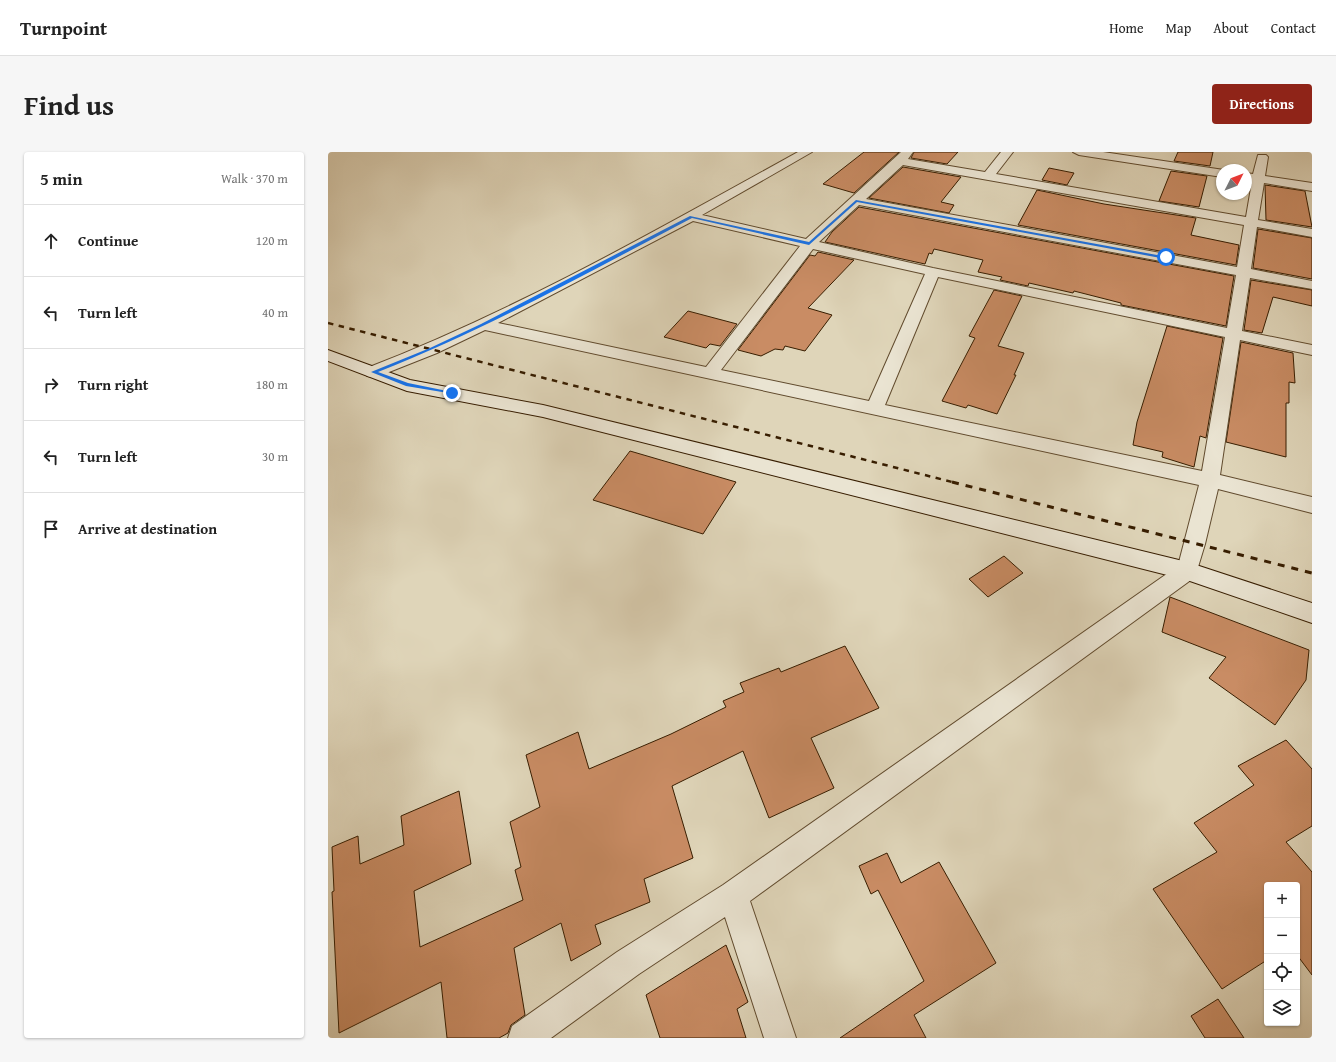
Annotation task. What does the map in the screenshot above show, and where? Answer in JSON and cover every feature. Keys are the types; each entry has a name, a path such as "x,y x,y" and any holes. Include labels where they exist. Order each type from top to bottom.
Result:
{"street":[{"path":"373,372 431,349 483,325 692,217 806,152"},
{"path":"988,176 1007,152"},
{"path":"1079,152 1216,173"},
{"path":"710,373 809,244 904,156 988,176 1312,233"},
{"path":"1262,157 1252,178 1312,188"},
{"path":"524,1038 628,964 733,895 1187,571 1210,480 1250,222 1251,200"},
{"path":"856,201 1312,285"},
{"path":"692,217 933,272 1312,350"},
{"path":"875,408 933,272"},
{"path":"483,325 1210,480 1312,505"},
{"path":"328,354 407,385 542,410 1187,571 1312,613"},
{"path":"733,895 780,1038"}],"building":[{"path":"864,152 899,152 854,193 823,184"},
{"path":"914,152 958,152 947,164 911,158"},
{"path":"1178,152 1213,152 1210,166 1174,161"},
{"path":"903,167 961,177 941,202 954,205 949,213 869,198"},
{"path":"1049,168 1074,173 1067,185 1042,180"},
{"path":"1171,171 1207,176 1199,207 1159,201"},
{"path":"1265,185 1305,191 1312,227 1266,220"},
{"path":"1037,190 1104,204 1196,218 1191,235 1239,245 1236,265 1018,225"},
{"path":"859,207 1234,276 1226,326 1121,305 1121,303 1074,291 1073,293 1029,283 1028,286 1000,280 1002,277 978,272 983,260 934,249 932,254 929,253 925,264 825,242 832,232"},
{"path":"1258,229 1312,238 1312,279 1253,268"},
{"path":"818,252 854,260 808,308 832,315 805,351 785,346 783,350 775,349 761,356 738,350 810,255 815,256"},
{"path":"1251,280 1312,290 1312,306 1273,297 1262,333 1244,330"},
{"path":"994,290 1022,296 998,346 1024,353 1014,375 1016,375 997,414 968,405 966,408 942,401 975,338 969,336"},
{"path":"688,311 737,324 720,346 710,344 706,348 664,337"},
{"path":"1167,326 1223,338 1206,438 1200,436 1194,467 1162,457 1163,452 1133,445 1137,422"},
{"path":"1241,342 1293,353 1295,383 1289,382 1289,403 1286,403 1286,457 1226,442"},
{"path":"630,451 736,482 703,534 593,500"},
{"path":"1004,556 1023,573 988,597 969,579"},
{"path":"1170,597 1309,650 1306,680 1275,725 1209,678 1226,657 1162,632"},
{"path":"845,646 879,708 811,738 834,788 769,818 743,751 672,786 693,858 644,879 650,902 595,925 601,944 571,961 561,923 514,948 525,1015 511,1025 508,1033 499,1038 447,1038 441,982 339,1033 332,892 334,891 332,847 358,836 360,864 404,845 401,816 459,791 471,864 414,891 420,947 523,900 515,870 521,867 510,822 540,807 526,755 578,732 589,769 671,734 726,707 723,701 744,692 740,683 779,668 781,672"},
{"path":"1286,740 1312,769 1312,826 1286,842 1312,872 1312,975 1300,959 1300,882 1264,882 1264,962 1222,989 1153,889 1217,852 1194,823 1254,785 1238,766"},
{"path":"887,853 901,883 939,862 996,963 914,1015 926,1038 840,1038 924,981 878,890 871,894 859,866"},
{"path":"726,945 748,1002 737,1009 746,1038 660,1038 646,995"},
{"path":"1218,999 1244,1038 1205,1038 1191,1016"}],"railway":[{"path":"328,323 956,483"},
{"path":"952,482 1312,573"}],"route":[{"path":"452,393 407,385 373,372 431,349 483,325 692,217 809,244 856,201 1166,257"}]}
